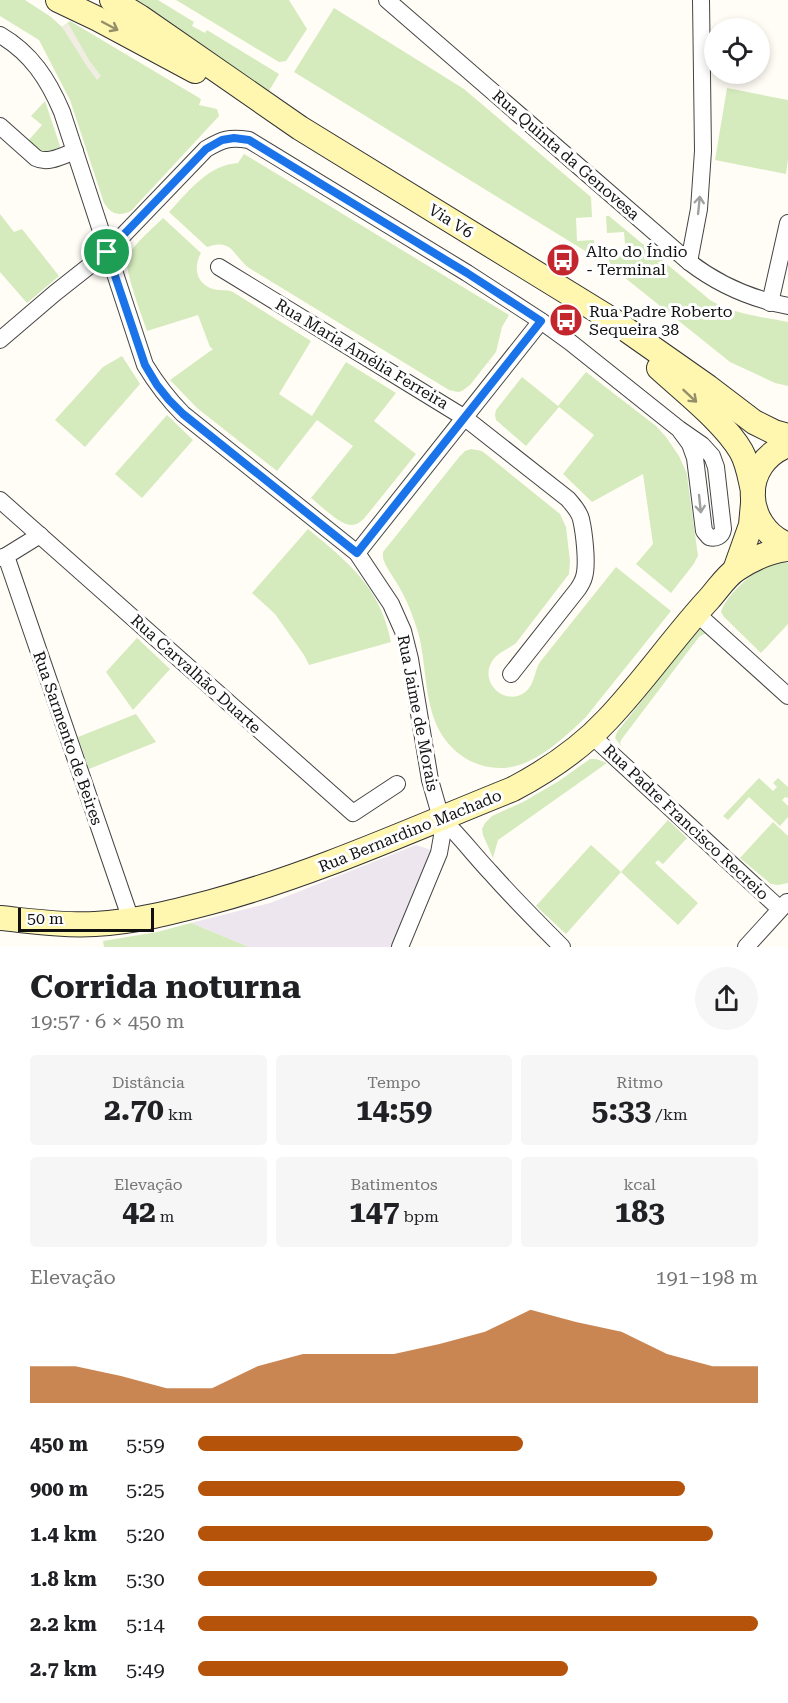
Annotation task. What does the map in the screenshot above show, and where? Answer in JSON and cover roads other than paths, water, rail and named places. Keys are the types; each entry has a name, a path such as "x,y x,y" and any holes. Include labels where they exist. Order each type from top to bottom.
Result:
{"main road":[{"name":"Via V6","path":"58,0 117,29 300,128 551,281 708,387 754,422 788,436"},
{"name":"Via V6","path":"112,0 300,128"},
{"name":"Via V6","path":"600,314 727,431 742,453 756,513 763,527 788,547"},
{"path":"753,496 756,476 763,463 776,451 788,445"},
{"name":"Rua Bernardino Machado","path":"735,570 751,525 753,496"},
{"name":"Rua Bernardino Machado","path":"0,918 93,924 172,913 305,873 513,789 543,773 569,755 609,718 696,613 735,570 765,555 788,547"}],"street":[{"name":"Rua Quinta da Genovesa","path":"387,0 704,274 726,287 770,303 788,306"},
{"path":"689,262 699,209 703,151 701,0"},
{"name":"Rua Jaime de Morais","path":"0,35 29,56 53,90 145,365 157,385 183,414 357,553 391,604 403,631 410,660 430,780 441,818"},
{"path":"0,126 42,161 75,151"},
{"path":"0,340 107,252 206,149 222,140 234,138 249,140 467,273 541,321 707,450 716,466 723,529 716,537 709,537 703,529 693,451 679,429"},
{"path":"770,303 788,223"},
{"name":"Rua Maria Amélia Ferreira","path":"219,267 465,418 568,500 576,509 581,519 586,564 585,577 578,590 511,674"},
{"path":"357,553 541,321"},
{"path":"697,473 702,461 711,461 716,466"},
{"name":"Rua Carvalhão Duarte","path":"0,500 353,813 397,784"},
{"path":"3,557 40,535"},
{"name":"Rua Sarmento de Beires","path":"3,557 131,920"},
{"path":"696,613 788,696"},
{"name":"Rua Padre Francisco Recreio","path":"591,735 784,905"},
{"path":"400,947 439,853 442,836 441,818"},
{"path":"441,818 504,888 562,947"},
{"path":"746,947 784,905"}],"place":[{"name":"Alto do Índio - Terminal","path":"563,260"},
{"name":"Rua Padre Roberto Sequeira 38","path":"566,320"}]}
